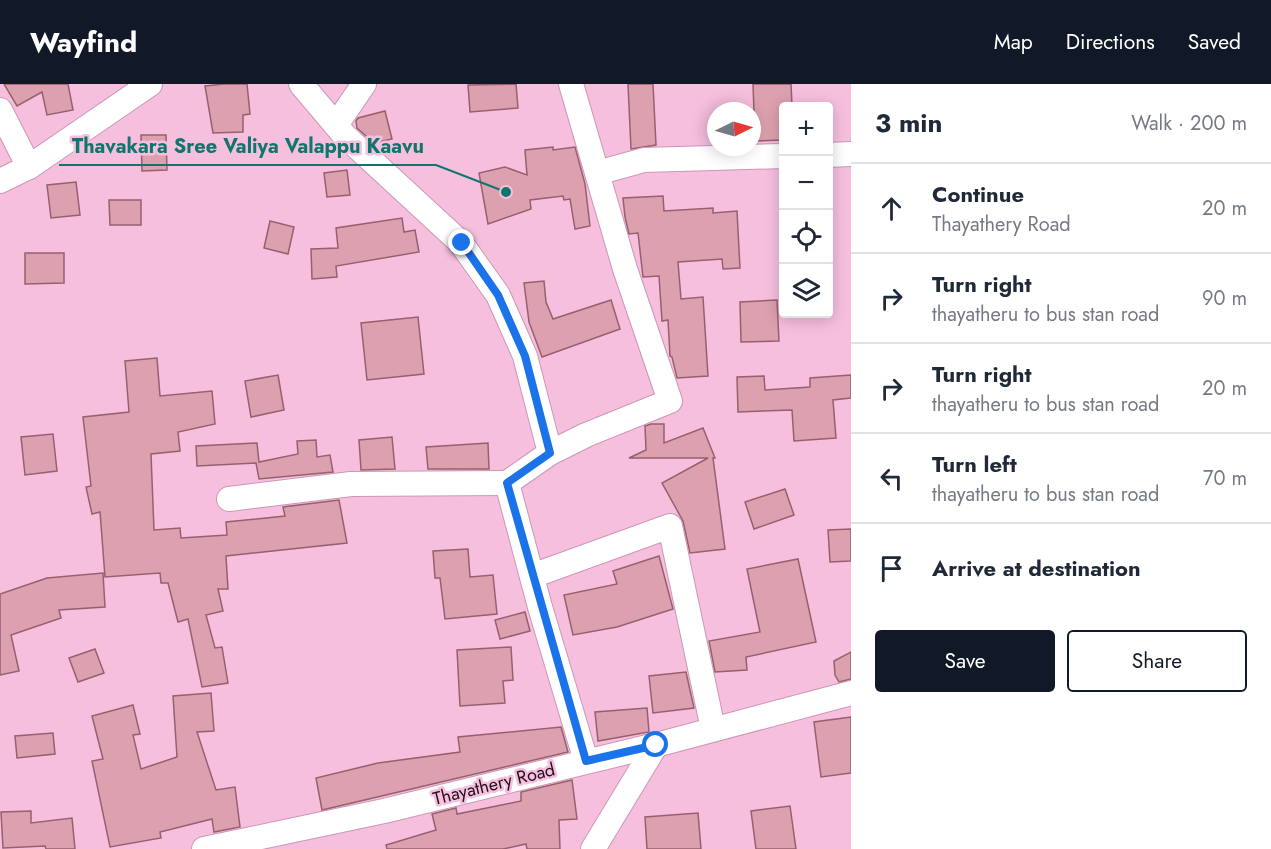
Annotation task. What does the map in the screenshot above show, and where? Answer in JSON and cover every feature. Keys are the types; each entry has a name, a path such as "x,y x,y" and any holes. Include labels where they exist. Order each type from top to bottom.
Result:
{"street":[{"path":"0,182 29,167 150,84"},
{"path":"301,84 336,125 462,243 498,295 525,356 550,453"},
{"path":"336,125 364,84"},
{"path":"229,498 351,484 507,483 550,453 586,435 670,401 626,269 572,84"},
{"path":"0,110 29,167"},
{"path":"833,155 851,154"},
{"path":"597,173 644,160 779,156"},
{"path":"507,483 586,761"},
{"path":"532,576 670,526 713,729"},
{"name":"Thayathery Road","path":"204,849 384,811 656,745 851,693"},
{"path":"593,849 656,745"}],"building":[{"path":"4,84 68,84 73,110 47,115 42,92 17,106"},
{"path":"247,84 250,114 243,115 243,132 213,133 205,86"},
{"path":"516,84 518,108 470,112 468,85"},
{"path":"628,84 653,84 656,145 631,149"},
{"path":"753,84 791,84 792,102 779,102 779,140 761,141 761,102 754,102"},
{"path":"385,111 392,139 374,143 357,128 356,121 358,118"},
{"path":"141,135 166,135 167,170 142,171"},
{"path":"553,147 553,150 575,147 585,184 590,226 575,229 570,199 564,200 563,196 530,200 531,209 488,224 479,173 505,167 527,175 525,150"},
{"path":"347,170 350,195 327,197 324,173"},
{"path":"76,182 80,215 51,218 47,185"},
{"path":"663,196 664,211 713,208 713,213 737,211 740,268 723,269 722,259 678,262 681,299 703,297 708,376 677,378 670,356 668,320 662,321 659,276 643,277 638,233 629,234 623,198"},
{"path":"109,200 141,200 141,225 110,225"},
{"path":"402,218 404,232 415,230 419,252 336,266 337,277 312,279 311,249 338,248 336,228"},
{"path":"270,221 294,227 288,254 264,248"},
{"path":"25,253 64,253 64,283 25,284"},
{"path":"544,281 546,302 553,319 611,300 620,329 542,357 529,322 524,283"},
{"path":"777,300 779,341 741,342 740,302"},
{"path":"418,317 424,374 367,380 361,323"},
{"path":"157,358 160,396 212,391 215,424 178,432 180,451 151,454 154,530 180,528 181,538 227,535 226,522 285,516 283,507 339,500 347,543 226,556 228,589 218,589 223,611 206,615 215,648 222,647 228,683 202,687 188,619 178,622 168,583 161,583 160,573 105,577 100,512 92,514 86,487 91,486 83,417 129,412 125,361"},
{"path":"278,375 284,410 251,417 245,381"},
{"path":"851,375 851,398 833,400 836,438 794,441 792,410 738,412 737,377 764,376 765,390 810,387 810,378"},
{"path":"664,424 664,443 703,428 715,458 713,458 725,549 690,553 683,521 662,483 708,458 629,458 646,450 645,426"},
{"path":"53,434 57,471 25,475 21,437"},
{"path":"392,437 395,469 361,470 359,440"},
{"path":"316,440 317,457 330,455 333,472 259,479 256,463 197,466 196,446 257,443 259,462 298,454 297,441"},
{"path":"488,443 489,469 428,469 426,447"},
{"path":"785,489 794,515 754,529 745,502"},
{"path":"851,529 851,561 830,562 828,530"},
{"path":"468,549 470,577 493,575 497,614 445,619 440,578 435,578 433,551"},
{"path":"659,556 673,609 617,627 573,635 564,595 617,584 613,571"},
{"path":"798,559 816,642 746,657 747,670 715,672 709,641 760,632 747,569"},
{"path":"103,573 105,607 59,610 61,618 11,635 19,671 0,675 0,594 47,578"},
{"path":"525,612 530,631 500,639 495,620"},
{"path":"511,647 513,680 503,681 505,703 460,706 457,650"},
{"path":"95,649 104,673 78,682 69,658"},
{"path":"851,652 851,679 839,682 835,675 834,661"},
{"path":"686,672 694,708 653,713 649,676"},
{"path":"211,693 214,731 197,732 216,790 235,787 240,827 214,832 212,819 160,832 161,838 110,847 92,761 103,759 92,716 133,705 140,734 133,735 141,769 177,757 173,696"},
{"path":"647,708 649,732 598,741 595,712"},
{"path":"851,717 851,773 821,777 814,722"},
{"path":"561,727 568,752 322,810 316,778 378,763 460,752 458,737"},
{"path":"53,733 55,754 17,758 15,736"},
{"path":"572,780 577,819 559,820 560,849 527,849 526,844 503,849 387,849 386,845 436,830 432,814 456,808 457,814 521,801 521,792"},
{"path":"790,806 796,849 756,849 751,811"},
{"path":"31,811 31,823 72,818 75,849 46,849 45,846 3,848 1,812"},
{"path":"698,813 701,849 647,849 645,817"}],"place":[{"name":"Thavakara Sree Valiya Valappu Kaavu","path":"506,192"}],"route":[{"path":"462,243 498,295 525,356 550,453 507,483 540,607 586,761 656,745"}]}
